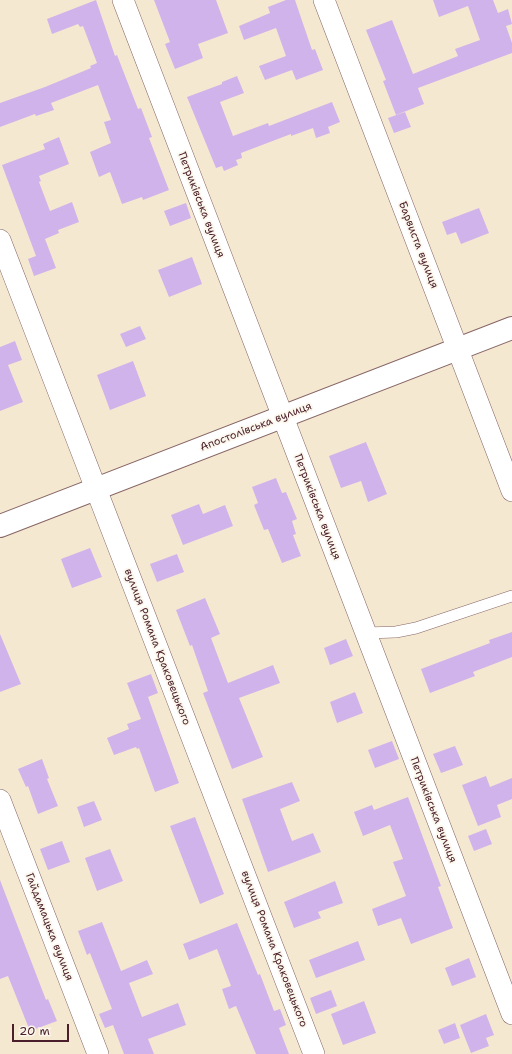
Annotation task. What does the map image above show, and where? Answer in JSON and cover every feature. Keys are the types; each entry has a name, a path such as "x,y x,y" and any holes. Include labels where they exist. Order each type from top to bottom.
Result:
{"street":[{"name":"Петриківська вулиця","path":"123,0 512,1014"},
{"name":"Барвиста вулиця","path":"324,0 512,491"},
{"name":"вулиця Романа Краковецького","path":"0,240 314,1054"},
{"name":"Апостолівська вулиця","path":"0,526 512,328"},
{"name":"Гайдамацька вулиця","path":"0,800 98,1054"}],"lane":[{"path":"366,633 416,628 512,596"}],"building":[{"path":"96,0 115,56 117,55 138,109 141,108 152,137 149,138 169,190 143,200 142,197 122,204 110,172 99,177 90,152 111,143 104,122 111,120 98,85 51,103 54,110 36,116 35,114 0,127 0,103 45,87 91,68 90,66 97,63 83,26 80,27 78,24 52,34 47,19"},
{"path":"154,0 216,0 228,33 198,44 203,58 175,69 165,44 170,42"},
{"path":"286,0 295,0 312,50 315,49 323,70 296,80 292,70 265,80 259,66 286,56 276,28 244,40 239,26 270,13 268,7"},
{"path":"433,0 493,0 498,13 508,9 512,24 506,26 512,43 512,53 418,88 424,104 396,115 383,81 386,80 366,30 392,20 413,74 458,56 455,49 480,40 468,6 439,17"},
{"path":"237,76 244,93 220,102 233,136 268,123 269,126 332,102 340,122 328,127 330,133 316,138 313,128 291,136 291,134 241,153 242,158 236,160 238,165 224,171 222,166 216,168 187,97 222,84 222,82"},
{"path":"405,112 411,127 394,133 388,118"},
{"path":"59,137 69,164 39,176 41,181 39,182 50,211 72,202 79,222 58,230 59,233 45,239 56,268 34,276 28,259 36,256 2,165 45,149 43,144"},
{"path":"186,203 191,218 170,226 164,211"},
{"path":"479,208 489,233 461,244 456,232 447,235 442,222"},
{"path":"192,257 202,284 169,297 158,270"},
{"path":"140,326 146,339 126,347 120,334"},
{"path":"15,341 22,360 8,365 23,402 0,411 0,347"},
{"path":"133,361 146,396 110,410 97,375"},
{"path":"366,442 387,494 368,502 361,481 341,488 329,456"},
{"path":"276,478 282,493 286,492 297,519 292,521 296,534 293,535 301,556 282,563 268,529 264,530 254,505 258,503 252,487"},
{"path":"199,504 203,514 225,505 233,526 183,545 171,515"},
{"path":"90,548 102,577 72,588 61,559"},
{"path":"177,554 184,572 157,582 150,564"},
{"path":"205,598 220,634 211,638 228,683 273,665 280,683 239,698 263,757 232,769 203,693 208,691 192,645 190,646 176,610"},
{"path":"512,632 512,657 473,672 475,676 430,693 421,669 490,643 489,640"},
{"path":"0,634 21,684 0,692"},
{"path":"346,639 353,656 330,665 324,648"},
{"path":"151,674 158,693 148,697 179,783 155,792 139,748 137,749 136,747 114,755 107,738 129,729 127,724 141,719 127,683"},
{"path":"355,692 363,713 337,723 330,702"},
{"path":"392,741 399,759 375,768 368,750"},
{"path":"455,746 463,765 441,773 433,754"},
{"path":"42,759 49,778 47,779 58,806 38,814 28,786 26,787 18,769"},
{"path":"486,776 490,787 512,778 512,799 497,805 501,817 478,826 462,785"},
{"path":"292,782 300,801 280,809 292,841 313,833 321,852 268,872 242,799"},
{"path":"408,797 441,886 438,887 453,928 411,944 401,918 378,926 372,909 406,896 393,862 403,859 390,825 363,836 354,812 372,805 374,810"},
{"path":"94,801 102,820 84,827 77,807"},
{"path":"195,817 224,894 200,904 170,826"},
{"path":"486,829 492,844 474,851 468,836"},
{"path":"62,841 70,862 48,870 40,849"},
{"path":"110,849 123,881 97,891 85,858"},
{"path":"0,880 46,1000 48,999 57,1021 30,1031 8,976 0,979"},
{"path":"335,881 343,903 318,912 321,918 294,928 284,902"},
{"path":"102,922 121,971 147,960 153,974 129,983 142,1017 178,1003 186,1025 148,1039 154,1054 124,1054 113,1025 105,1028 99,1014 112,1009 90,953 87,955 78,931"},
{"path":"237,923 258,975 260,974 274,1011 280,1009 286,1025 279,1028 289,1054 256,1054 236,1006 229,1009 222,989 231,986 217,949 189,960 183,944"},
{"path":"358,941 365,960 316,978 309,960"},
{"path":"469,958 476,977 452,986 445,968"},
{"path":"331,990 337,1006 316,1014 310,998"},
{"path":"364,1001 376,1033 343,1045 331,1014"},
{"path":"486,1014 494,1035 486,1038 489,1046 471,1053 460,1025"},
{"path":"455,1023 460,1038 444,1044 438,1030"}]}
